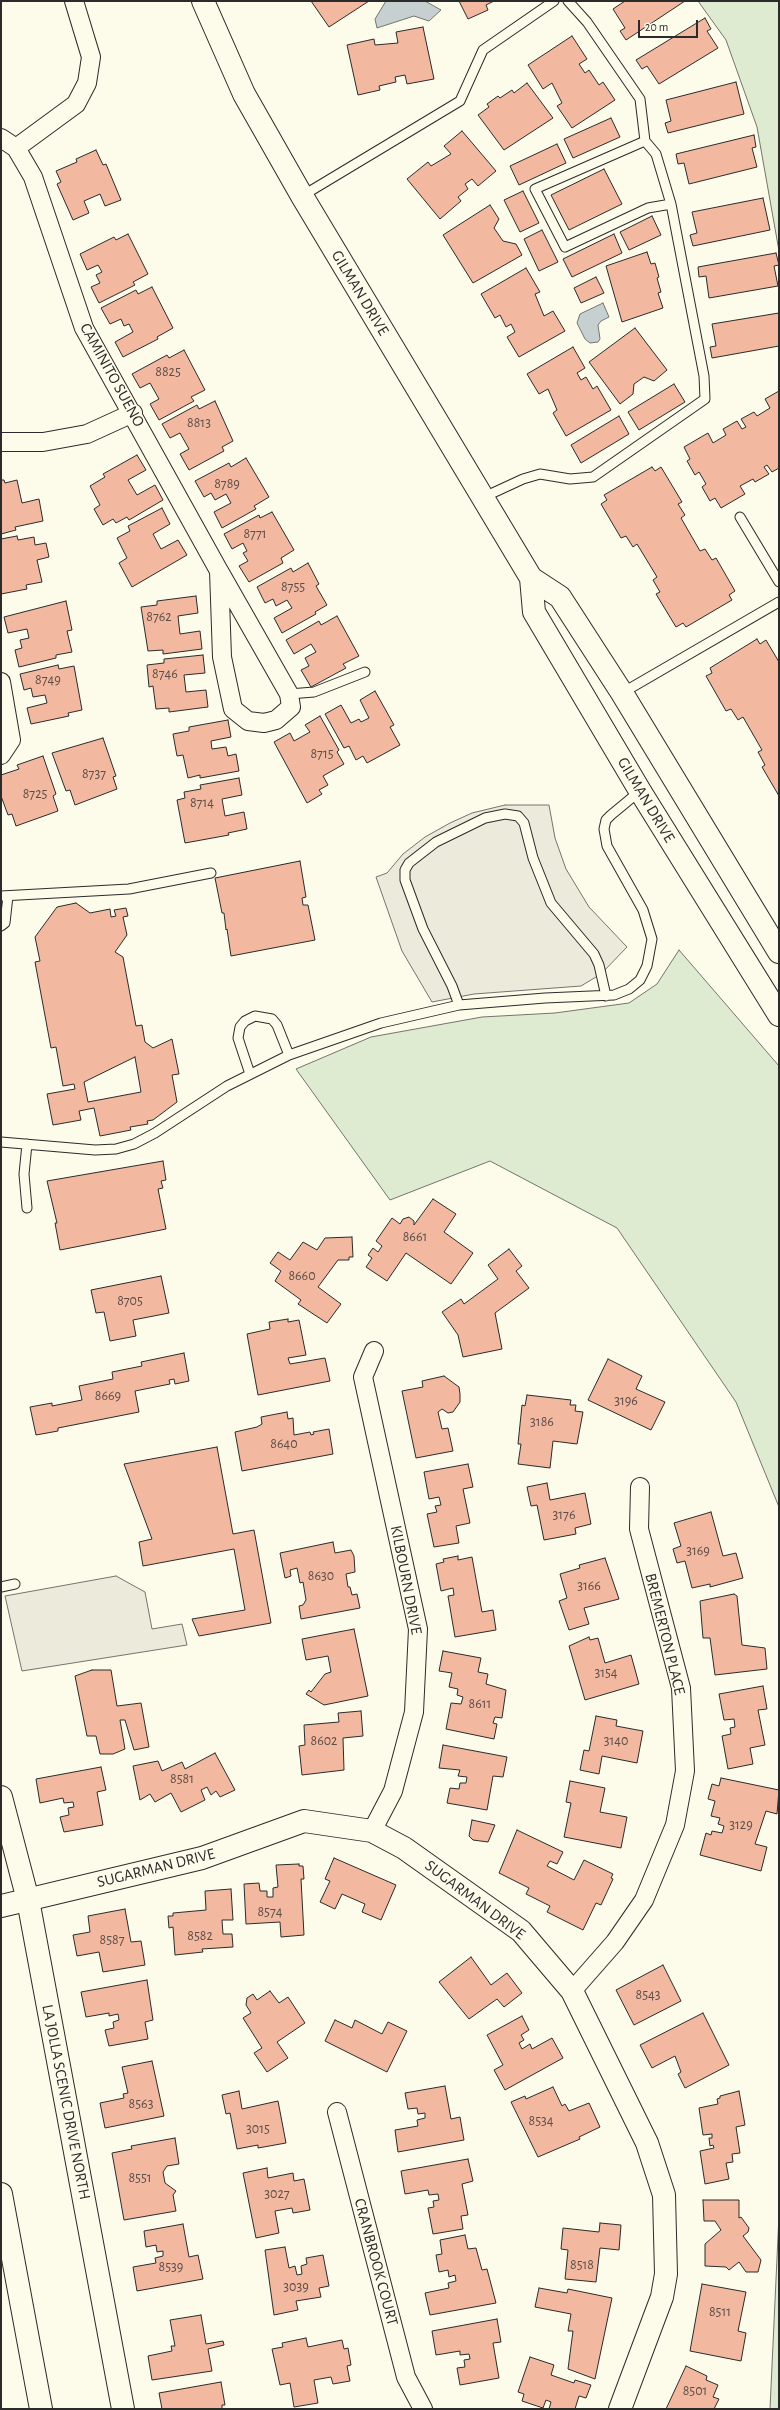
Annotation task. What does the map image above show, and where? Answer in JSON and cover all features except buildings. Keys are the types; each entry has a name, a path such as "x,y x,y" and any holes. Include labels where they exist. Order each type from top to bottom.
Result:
{"main road":[{"name":"GILMAN DRIVE","path":"203,1 244,94 302,196 484,496 531,578 534,612 640,791 779,1015"},
{"name":"GILMAN DRIVE","path":"531,578 560,597 622,693 779,952"},
{"name":"LA JOLLA SCENIC DRIVE NORTH","path":"1,1797 28,1900 123,2409"},
{"name":"SUGARMAN DRIVE","path":"1,1906 202,1858 304,1821 372,1831 404,1848 521,1931 572,1991 647,2143 664,2195 666,2274 662,2297 620,2409"},
{"path":"1,2194 42,2409"}],"street":[{"path":"1,138 16,148 76,104 87,83 91,57 74,1"},
{"name":"CAMINITO SUENO","path":"16,148 33,177 84,328 134,413 219,571 289,694 291,707 276,720 264,723 248,721 233,710 222,657 219,571"},
{"path":"1,442 43,442 87,434 134,413"},
{"path":"1,682 11,740 1,756"},
{"name":"KILBOURN DRIVE","path":"372,1831 393,1791 414,1712 418,1629 363,1377 374,1351"},
{"name":"BREMERTON PLACE","path":"572,1991 615,1942 644,1900 675,1826 684,1771 681,1688 639,1529 640,1487"},
{"name":"CRANBROOK COURT","path":"337,2112 406,2376 423,2409"}],"lane":[{"path":"302,196 460,101 483,50 554,1"},
{"path":"484,496 523,479 540,474 570,479 593,477 705,399 704,376 671,204 656,154 645,141 640,99 587,22 568,1"},
{"path":"645,141 535,189 565,247 648,208 671,204"},
{"path":"740,517 779,582"},
{"path":"622,693 779,602"},
{"path":"289,694 314,692 365,672"},
{"path":"1,1142 95,1150 116,1149 134,1144 250,1074 290,1055 381,1023 459,1005 546,998 606,996 629,989 640,980 651,953 652,939 645,915 607,846 604,829 606,820 611,814 640,791"},
{"path":"459,1005 452,986 420,922 405,880 405,870 409,863 442,839 484,818 505,814 518,816 524,823 533,858 551,902 594,954 599,965 606,996"},
{"path":"1,926 6,919 5,896 129,889 211,873"},
{"path":"250,1074 238,1038 240,1027 245,1021 255,1016 272,1019 277,1025 290,1055"},
{"path":"27,1144 24,1174 27,1208"},
{"path":"1,1587 15,1584"}],"green space":[{"path":"698,1 779,1 779,251 757,127 726,40"},
{"path":"679,950 779,1066 779,1507 736,1402 617,1228 490,1161 390,1200 296,1069 371,1037 482,1017 555,1013 629,1003 657,984"},
{"path":"779,2215 779,2409 770,2409"}],"shaded area":[{"path":"386,1 425,1 441,10 429,21 414,16 377,28 375,19"},
{"path":"603,303 609,317 601,321 598,325 600,339 598,342 590,343 585,339 577,323 580,314"},
{"path":"505,805 549,805 555,838 566,869 589,907 627,947 601,974 581,986 474,994 432,1002 402,951 376,877 387,873 403,854 425,837 450,823 472,813"},
{"path":"116,1576 145,1592 152,1629 182,1624 187,1645 22,1671 5,1596"}]}
